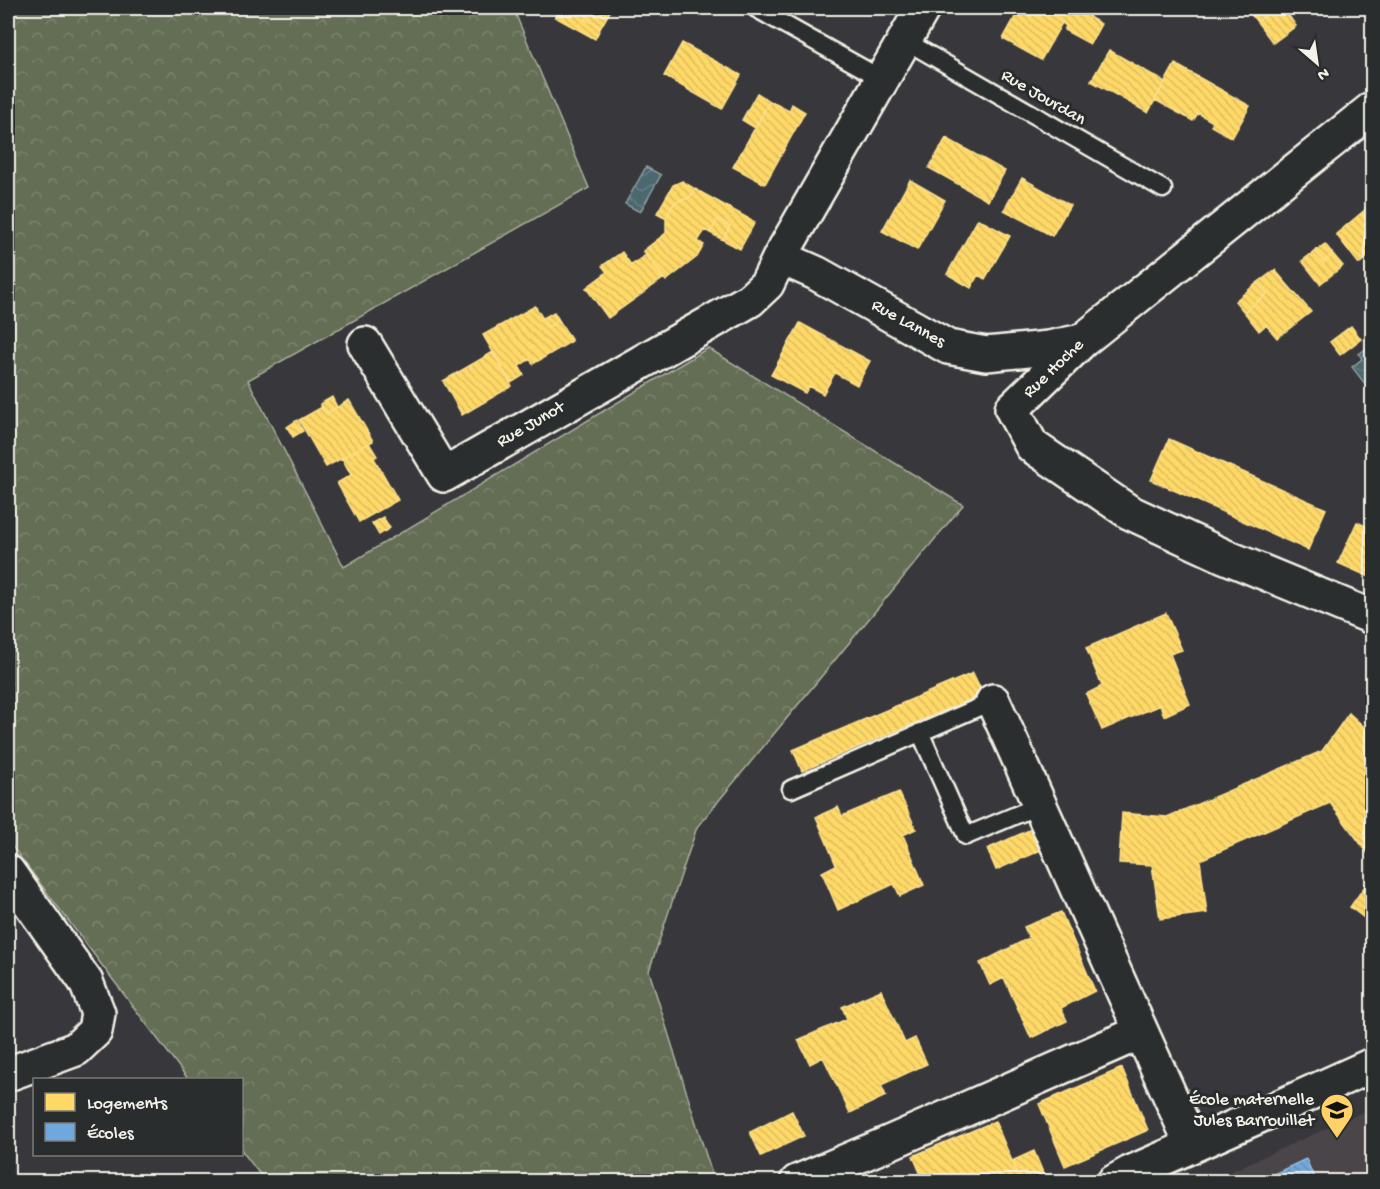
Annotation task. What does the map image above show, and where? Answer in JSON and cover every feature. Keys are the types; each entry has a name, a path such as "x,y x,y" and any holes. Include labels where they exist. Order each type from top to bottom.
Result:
{"street":[{"path":"780,257 923,8"},
{"name":"Rue Hoche","path":"1372,109 1082,341 1012,409 1032,446 1129,512 1224,556 1372,617"},
{"name":"Rue Junot","path":"365,345 444,475 750,300 767,284 780,257"},
{"name":"Rue Lannes","path":"780,257 816,273 948,347 986,354 1049,348 1082,341"},
{"path":"993,700 1192,1145"},
{"path":"8,872 86,982 98,1013 95,1031 76,1049 8,1074"},
{"path":"797,1182 1141,1032"},
{"path":"1114,1182 1372,1065"}],"lane":[{"path":"755,8 882,79"},
{"name":"Rue Jourdan","path":"904,40 1162,189"},
{"path":"791,789 993,700"},
{"path":"920,732 966,836 1040,805"}],"shaded area":[{"name":"École maternelle Jules Barrouillet","path":"1372,1108 1372,1181 1236,1181 1231,1171"}],"green space":[{"path":"8,8 513,8 589,188 248,380 344,567 708,348 963,505 697,827 649,971 714,1181 265,1181 243,1152 243,1078 187,1078 8,841"}],"water":[{"path":"646,167 661,175 640,212 625,204"},
{"path":"1372,344 1372,393 1352,367 1362,359 1359,354"}],"building: Logements":[{"path":"560,8 592,8 585,19 601,27 595,39 555,17"},
{"path":"592,8 612,8 601,27 585,19"},
{"path":"1020,8 1085,8 1092,11 1089,17 1101,24 1090,44 1064,30 1066,26 1062,23 1041,60 1003,39"},
{"path":"1246,8 1261,8 1266,15 1257,22"},
{"path":"1261,8 1293,8 1287,13 1296,26 1273,43 1257,22 1266,15"},
{"path":"682,43 741,75 722,109 664,76"},
{"path":"1109,50 1165,82 1148,113 1091,81"},
{"path":"1175,64 1250,106 1232,138 1211,126 1213,122 1198,113 1193,121 1155,100"},
{"path":"757,93 770,101 755,128 742,120"},
{"path":"770,101 789,111 792,104 805,112 765,184 733,167"},
{"path":"946,138 1005,171 988,201 929,168"},
{"path":"1022,178 1070,205 1052,236 1004,210"},
{"path":"910,180 945,200 917,250 882,231"},
{"path":"682,181 695,189 689,198 675,202 666,218 657,213 673,185"},
{"path":"695,189 755,222 740,249 723,240 730,226 718,219 710,233 705,230 698,241 704,245 697,257 666,281 643,251 666,233 666,218 675,202 689,198"},
{"path":"1372,204 1372,253 1359,264 1336,234"},
{"path":"718,219 730,226 723,240 710,233"},
{"path":"978,219 1010,236 985,279 978,275 971,288 947,274"},
{"path":"1325,244 1333,254 1324,262 1315,251"},
{"path":"1315,251 1324,262 1333,254 1343,266 1320,284 1302,261"},
{"path":"622,252 631,265 646,255 664,278 608,318 586,288 607,272 602,266"},
{"path":"1275,270 1311,312 1277,338 1266,325 1259,331 1244,312 1267,294 1257,283"},
{"path":"1257,283 1267,294 1244,312 1235,301"},
{"path":"535,306 548,327 559,320 572,341 533,364 530,359 519,366 524,375 511,383 483,335"},
{"path":"554,312 559,320 548,327 543,318"},
{"path":"800,323 870,361 857,385 835,373 823,394 809,386 805,393 771,375"},
{"path":"1351,326 1361,339 1340,355 1330,342"},
{"path":"493,352 512,386 462,415 443,381"},
{"path":"332,397 337,407 326,414 320,404"},
{"path":"349,400 373,441 326,467 299,420 322,407 326,414"},
{"path":"297,420 303,431 293,437 287,427"},
{"path":"1169,439 1326,509 1308,550 1151,480"},
{"path":"369,443 377,456 374,458 398,500 359,522 337,483 351,475 342,458"},
{"path":"383,517 390,528 379,535 372,523"},
{"path":"1357,522 1372,529 1372,578 1338,563"},
{"path":"1166,613 1182,650 1170,654 1190,704 1164,716 1160,705 1102,730 1086,694 1102,686 1086,648"},
{"path":"973,673 983,694 802,771 793,750"},
{"path":"1349,713 1372,734 1370,768 1372,771 1372,859 1330,803 1200,860 1207,913 1160,919 1152,865 1119,863 1122,813 1167,817 1322,751"},
{"path":"899,792 916,829 903,835 924,885 900,896 894,884 838,910 822,872 836,865 816,817 838,807 842,816"},
{"path":"1038,826 1048,847 996,870 987,849"},
{"path":"1372,876 1372,924 1350,907"},
{"path":"1061,912 1095,991 1061,1008 1067,1021 1031,1038 1004,978 990,985 980,963 1029,938 1024,927"},
{"path":"881,990 905,1043 915,1038 927,1064 881,1085 886,1096 850,1113 823,1057 810,1064 798,1040 847,1019 842,1007"},
{"path":"1122,1068 1148,1130 1065,1166 1039,1104"},
{"path":"792,1111 804,1136 761,1156 750,1132"},
{"path":"995,1121 1021,1182 924,1182 913,1156"},
{"path":"1034,1151 1044,1175 1028,1182 1021,1182 1012,1161"}],"building: Écoles":[{"path":"1306,1159 1316,1182 1259,1182 1259,1181"}],"place":[{"name":"École maternelle Jules Barrouillet","path":"1337,1139"}]}
